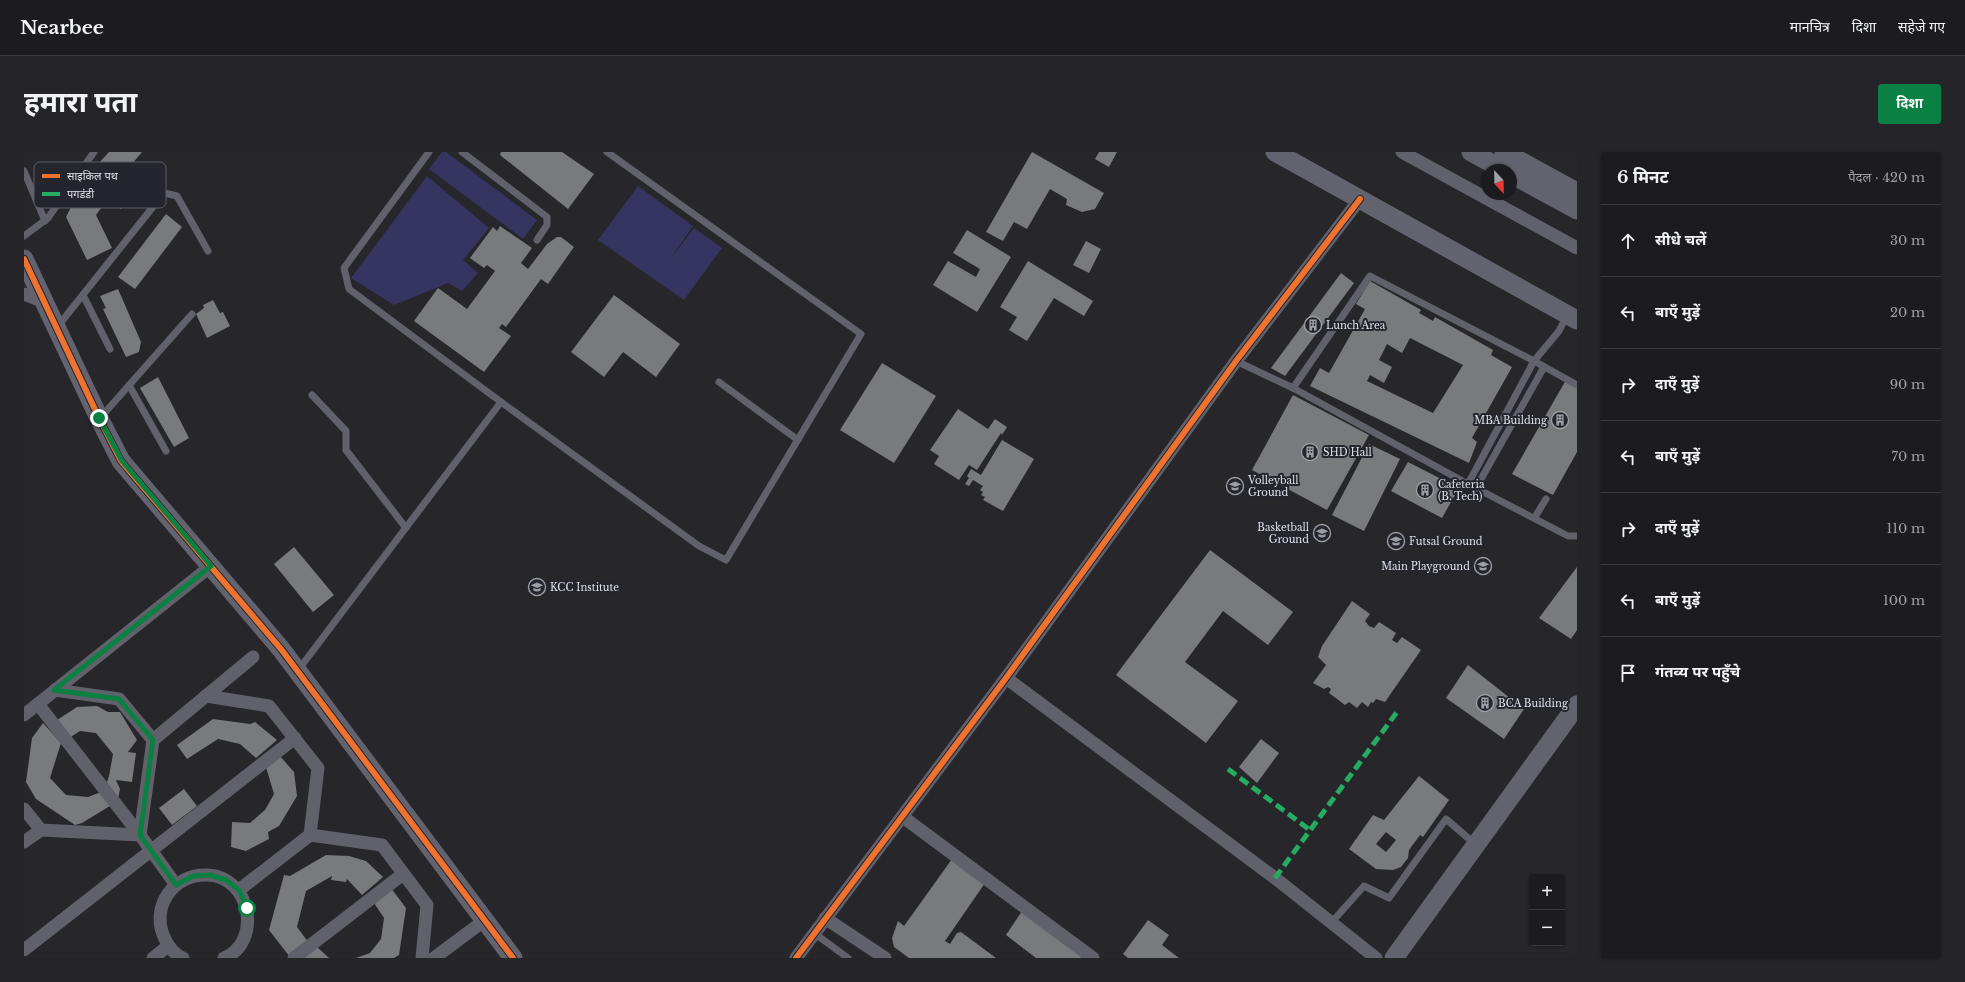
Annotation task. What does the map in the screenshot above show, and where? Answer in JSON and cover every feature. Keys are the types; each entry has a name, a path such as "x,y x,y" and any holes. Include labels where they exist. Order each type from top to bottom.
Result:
{"street":[{"path":"1275,152 1572,318"},
{"path":"1402,152 1577,248"},
{"path":"1471,152 1493,164"},
{"path":"1504,152 1577,192"},
{"path":"1517,177 1577,210"},
{"path":"796,958 1006,678 1236,361 1360,199"},
{"path":"24,259 99,418 122,461 297,671 513,958"},
{"path":"24,294 44,302"},
{"path":"24,714 211,566"},
{"path":"140,835 153,740 253,657"},
{"path":"1006,678 1275,878 1376,958"},
{"path":"54,690 119,699 153,740"},
{"path":"206,696 269,706 318,768 310,835 239,890"},
{"path":"38,704 140,835 176,885"},
{"path":"1394,958 1577,705"},
{"path":"24,950 294,738"},
{"path":"24,809 41,830"},
{"path":"903,817 1093,958"},
{"path":"24,842 41,830 140,835"},
{"path":"310,835 382,845 426,905 422,958"},
{"path":"294,958 403,874"},
{"path":"184,958 168,946 160,930 159,913 165,896 176,885 193,876 210,875 226,880 239,890 247,908 248,925 242,941 229,957"},
{"path":"825,918 885,958"},
{"path":"434,958 485,920"},
{"path":"152,958 168,946"}],"lane":[{"path":"87,162 94,152"},
{"path":"429,152 344,268 349,289 699,546 726,560 861,334 607,152"},
{"path":"462,152 546,217 547,225 537,240"},
{"path":"24,171 34,195"},
{"path":"166,193 177,196 208,252"},
{"path":"40,208 45,221"},
{"path":"24,236 45,221 54,208"},
{"path":"56,328 152,208"},
{"path":"1293,388 1370,276 1534,361 1577,385"},
{"path":"83,295 110,348"},
{"path":"99,418 192,314"},
{"path":"1468,484 1534,361 1572,318"},
{"path":"1236,361 1293,388 1468,484 1535,517 1568,536 1577,536"},
{"path":"1476,488 1544,367"},
{"path":"718,382 798,440"},
{"path":"129,385 166,451"},
{"path":"312,395 346,431 346,450 406,528"},
{"path":"297,671 501,402"},
{"path":"1535,517 1546,499"},
{"path":"1330,923 1364,886 1389,898 1446,819 1476,845"},
{"path":"814,933 848,958"}],"shaded area":[{"path":"442,152 446,152 537,220 523,239 429,169"},
{"path":"427,176 489,228 463,260 478,273 462,291 448,283 394,305 351,278"},
{"path":"638,186 693,226 669,261 694,228 722,248 684,300 598,240"}],"building":[{"path":"109,152 142,152 134,162 100,162"},
{"path":"501,152 562,152 594,174 568,209 500,155"},
{"path":"1032,152 1104,193 1095,209 1082,212 1066,205 1067,199 1050,189 1027,229 1014,222 1003,241 986,232"},
{"path":"1099,152 1117,152 1109,167 1095,159"},
{"path":"70,208 101,208 96,215 112,248 87,260 66,217"},
{"path":"166,214 182,227 135,289 118,277"},
{"path":"500,226 532,248 521,263 528,269 547,244 557,237 561,237 574,247 548,284 541,279 506,327 502,324 499,328 511,336 484,372 414,321 438,288 467,309 495,271 487,265 484,268 470,258 493,227 497,231"},
{"path":"967,230 1011,257 977,312 933,285 948,261 976,277 980,269 953,253"},
{"path":"1086,241 1101,249 1089,273 1073,265"},
{"path":"1028,261 1093,301 1084,316 1054,298 1027,341 1009,330 1017,317 1000,307"},
{"name":"Lunch Area","path":"1341,273 1354,283 1285,376 1271,368"},
{"path":"1370,281 1421,310 1419,313 1433,321 1435,317 1493,350 1491,355 1512,367 1472,438 1477,442 1469,463 1310,386 1320,368 1329,373 1365,309 1356,304","holes":["1410,338 1463,365 1433,413 1367,381 1370,375 1384,383 1392,367 1379,360 1387,344 1402,353"]},
{"path":"118,289 141,342 139,352 126,357 103,309 106,308 100,296"},
{"path":"614,295 680,344 656,377 623,352 604,377 571,352"},
{"path":"213,300 220,313 223,312 230,326 207,338 196,314 204,308 203,305"},
{"path":"882,363 936,396 894,463 840,430"},
{"path":"158,377 189,438 174,447 140,388"},
{"name":"MBA Building","path":"1566,380 1577,387 1577,452 1553,495 1512,474"},
{"name":"SHD Hall","path":"1293,395 1369,435 1327,510 1252,470"},
{"path":"958,409 988,429 995,419 1007,427 1002,435 1001,433 977,470 969,465 959,480 934,464 939,456 930,450"},
{"path":"1002,440 1034,459 1003,511 983,500 985,497 981,495 983,492 980,490 983,486 973,480 969,486 965,484 969,478 967,476 971,469 981,475"},
{"path":"1369,444 1400,459 1364,531 1332,515"},
{"name":"Cafeteria (B. Tech)","path":"1408,462 1459,488 1442,518 1391,491"},
{"path":"294,547 334,595 313,612 274,564"},
{"path":"1210,550 1293,612 1268,645 1223,611 1185,662 1238,701 1206,743 1116,675"},
{"path":"1577,567 1577,630 1571,639 1539,618"},
{"path":"1352,601 1370,614 1365,621 1369,626 1374,628 1379,622 1396,633 1392,640 1397,643 1402,637 1421,650 1385,702 1376,699 1373,703 1371,702 1368,707 1362,702 1357,708 1349,702 1345,705 1329,693 1331,689 1328,687 1324,689 1313,683 1326,665 1318,657 1322,646"},
{"name":"BCA Building","path":"1468,665 1524,709 1504,739 1446,698"},
{"path":"97,706 108,712 120,712 137,740 128,752 136,753 132,782 116,780 120,789 118,799 105,788 113,754 96,733 80,731 69,738 54,722 77,707"},
{"path":"213,719 250,724 255,722 277,740 256,758 240,744 218,739 187,759 177,745"},
{"path":"43,723 61,743 50,778 66,795 88,797 101,792 110,806 82,823 75,825 36,799 26,782 32,738"},
{"path":"1261,739 1279,753 1257,783 1239,767"},
{"path":"279,755 294,772 297,796 279,826 268,832 269,839 246,851 231,847 232,822 250,823 265,810 274,794 265,764"},
{"path":"1419,776 1449,800 1423,837 1420,835 1409,850 1408,858 1401,867 1393,870 1376,869 1349,849 1373,815 1384,820","holes":["1386,832 1396,840 1386,852 1376,844"]},
{"path":"184,789 197,806 172,825 159,808"},
{"path":"326,855 349,856 366,861 383,877 362,895 347,879 346,882 331,880 332,876 306,891 297,927 309,943 290,957 269,930 284,875 290,876"},
{"path":"952,859 985,883 945,941 950,944 957,933 961,932 996,958 909,958 894,947 892,938 898,921 904,926"},
{"path":"391,888 406,908 399,955 394,958 356,958 370,953 381,939 384,918 372,900"},
{"path":"1024,908 1085,953 1081,958 1036,958 1006,935"},
{"path":"1148,920 1169,935 1162,945 1179,958 1128,958 1123,954"},
{"path":"317,947 329,958 299,958"}],"marked path":[{"path":"1275,878 1397,712"},
{"path":"1228,769 1310,830"}],"cycle path":[{"path":"796,958 1006,678 1236,361 1360,199"},
{"path":"24,259 99,418 121,461 281,649 513,958"}],"place":[{"name":"Lunch Area","path":"1313,325"},
{"name":"MBA Building","path":"1560,420"},
{"name":"SHD Hall","path":"1310,452"},
{"name":"Volleyball Ground","path":"1235,486"},
{"name":"Cafeteria (B. Tech)","path":"1425,490"},
{"name":"Basketball Ground","path":"1322,533"},
{"name":"Futsal Ground","path":"1396,541"},
{"name":"Main Playground","path":"1483,566"},
{"name":"KCC Institute","path":"537,587"},
{"name":"BCA Building","path":"1485,703"}],"route":[{"path":"99,418 122,461 211,566 54,690 119,699 153,740 140,835 176,885 193,876 210,875 226,880 239,890 247,908"}]}
